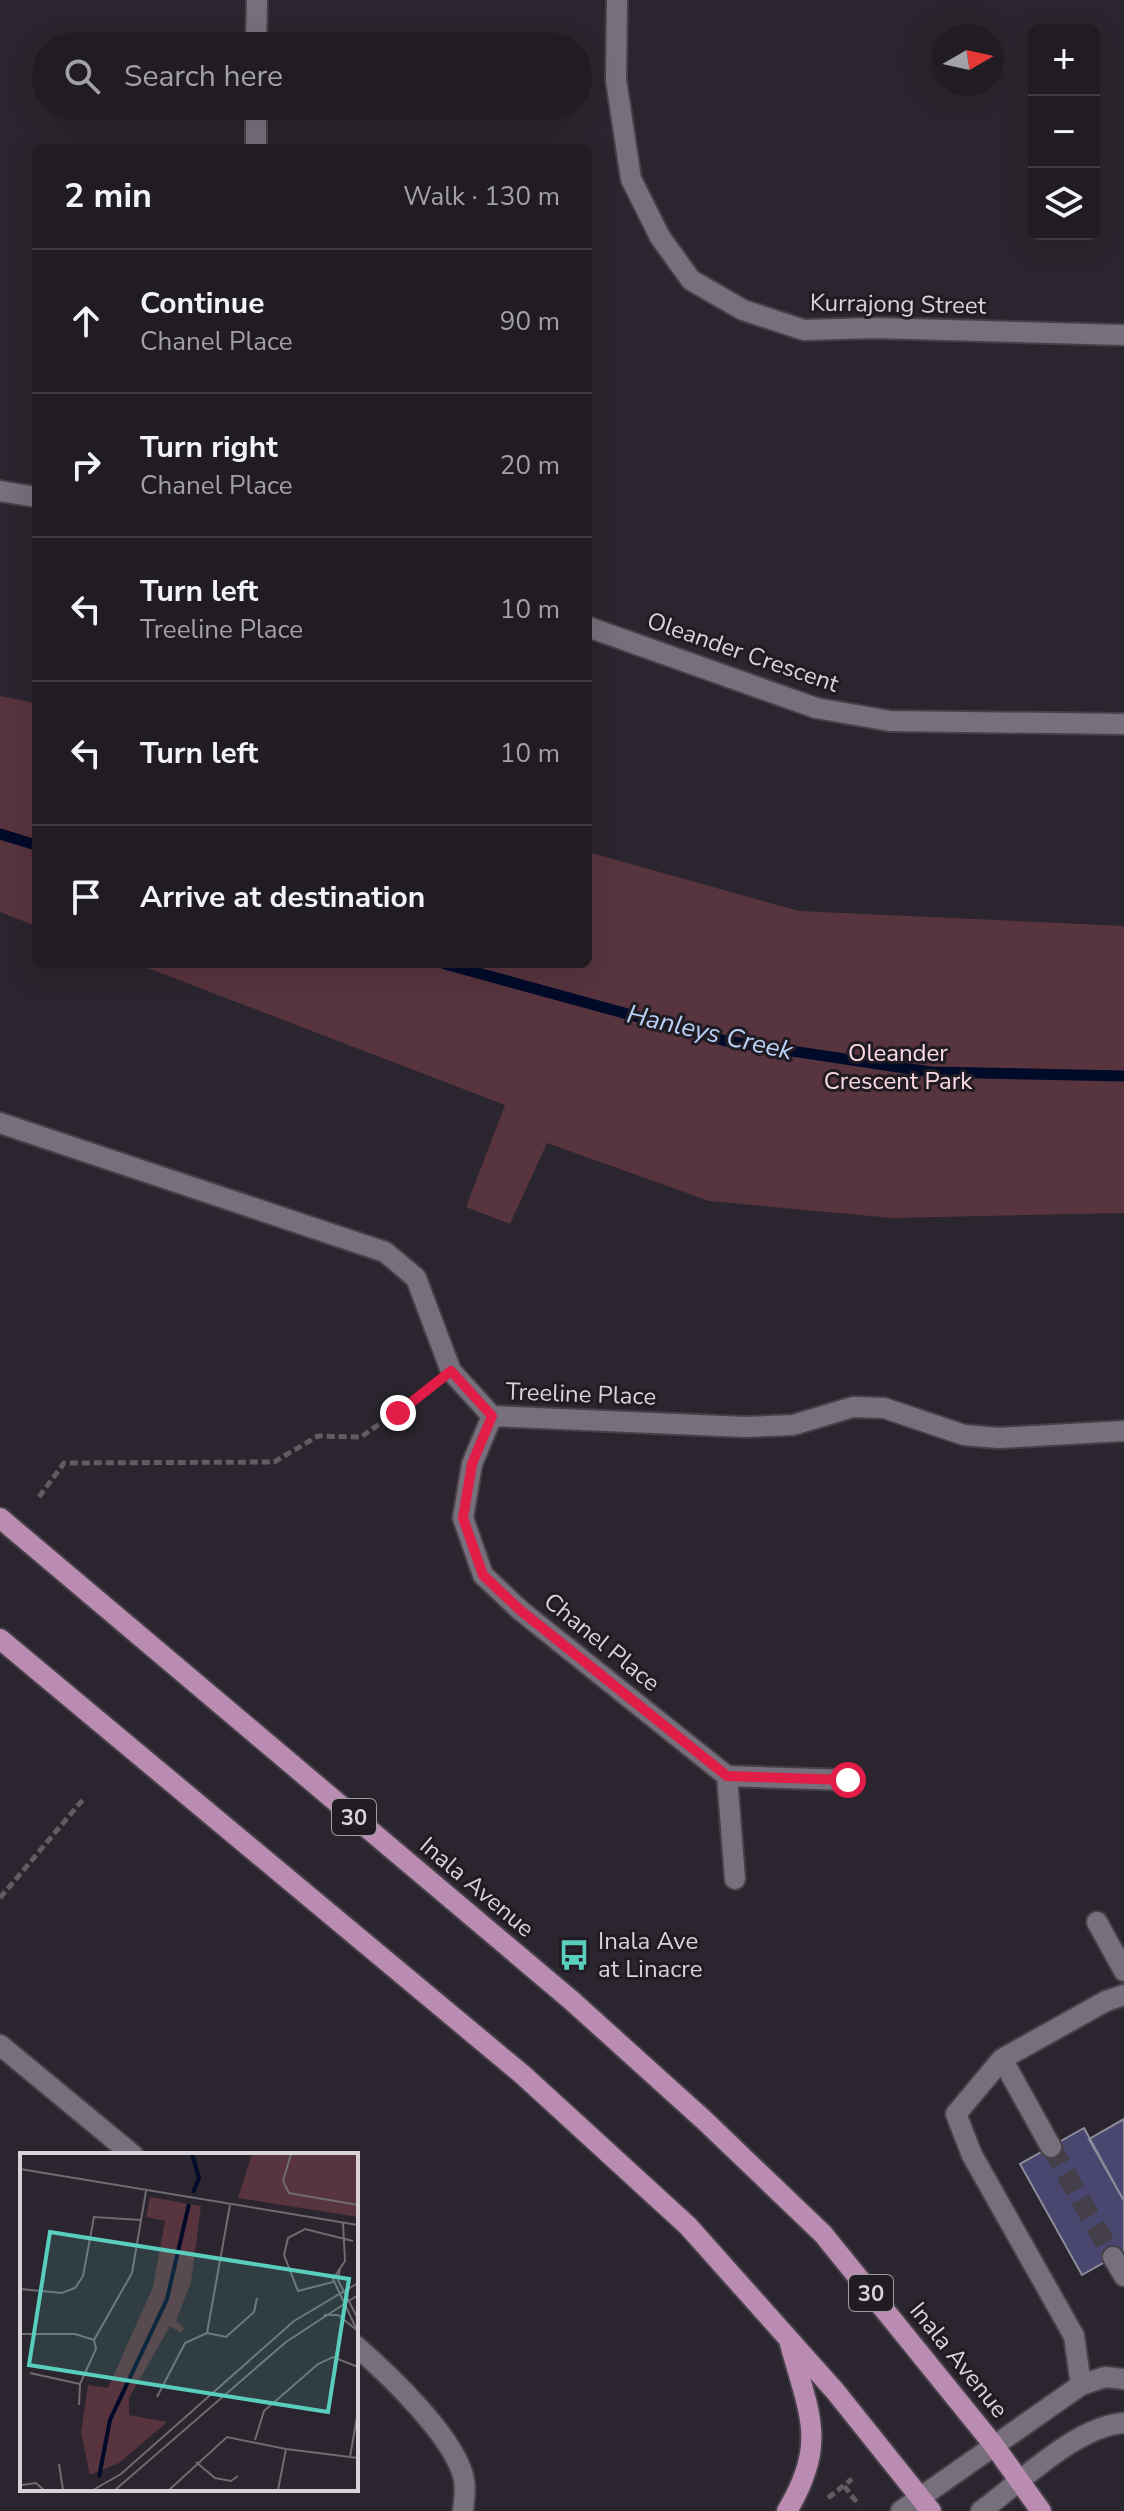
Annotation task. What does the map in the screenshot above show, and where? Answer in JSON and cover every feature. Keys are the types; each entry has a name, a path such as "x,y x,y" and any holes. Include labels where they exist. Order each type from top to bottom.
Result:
{"main road":[{"name":"Inala Avenue","path":"0,1518 571,2000 704,2120 823,2234 993,2444 1041,2511"},
{"path":"0,1639 523,2075 688,2226 789,2338 926,2504"},
{"path":"787,2511 809,2467 814,2434 789,2338"}],"street":[{"path":"256,32 257,0"},
{"name":"Kurrajong Street","path":"617,0 616,80 631,179 660,237 691,280 743,310 804,330 875,328 1124,335"},
{"path":"256,120 256,144"},
{"path":"0,491 32,496"},
{"name":"Oleander Crescent","path":"592,628 816,708 890,721 1124,724"},
{"name":"Treeline Place","path":"0,1123 385,1252 416,1278 451,1371 492,1416 745,1427 793,1425 853,1407 884,1408 964,1435 998,1438 1124,1431"},
{"name":"Chanel Place","path":"492,1416 472,1464 463,1518 483,1575 520,1610 727,1776"},
{"path":"735,1879 727,1776 848,1780"},
{"path":"1097,1922 1124,1971"},
{"path":"1081,2385 1074,2336 972,2155 956,2114 1002,2059 1106,2001 1124,1995"},
{"path":"0,2045 131,2153"},
{"path":"1002,2059 1051,2147"},
{"path":"1113,2257 1124,2276"},
{"path":"358,2348 385,2371 445,2439 464,2479 463,2511"},
{"path":"901,2511 926,2504 993,2444 1081,2385 1105,2377 1124,2379"},
{"path":"981,2511 1103,2424 1124,2423"}],"path":[{"path":"39,1497 64,1463 274,1462 318,1436 361,1437 451,1371"},
{"path":"0,1898 85,1797"},
{"path":"822,2504 852,2479"},
{"path":"844,2486 859,2505"}],"green space":[{"path":"0,696 32,702 32,924 0,912"},
{"name":"Oleander Crescent Park","path":"592,853 799,911 1124,926 1124,1213 892,1218 709,1201 547,1143 510,1224 466,1207 505,1105 147,968 592,968"}],"building":[{"path":"1124,2119 1124,2201 1089,2139"},
{"path":"1084,2128 1124,2201 1124,2251 1082,2275 1020,2164"}],"waterway":[{"name":"Hanleys Creek","path":"0,834 32,844"},
{"name":"Hanleys Creek","path":"460,968 726,1041 931,1072 1124,1076"}],"tunnel":[{"path":"1051,2147 1113,2257"}],"place":[{"name":"Inala Ave at Linacre","path":"574,1955"}],"route":[{"path":"398,1413 451,1371 492,1416 472,1464 463,1518 483,1575 520,1610 727,1776 848,1780"}]}
